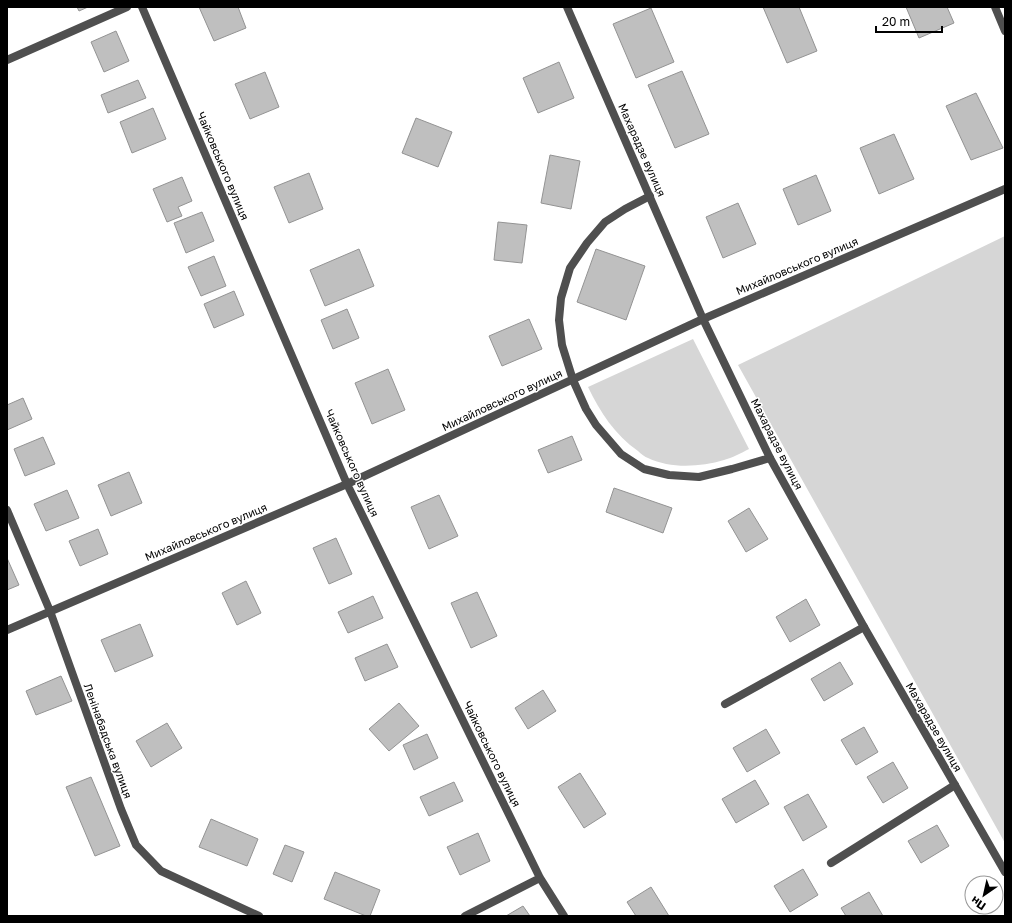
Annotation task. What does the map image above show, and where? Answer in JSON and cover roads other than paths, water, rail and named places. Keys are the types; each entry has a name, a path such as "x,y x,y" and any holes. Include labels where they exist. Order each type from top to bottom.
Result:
{"street":[{"path":"7,60 127,7"},
{"name":"Чайковського вулиця","path":"142,7 348,484 540,878 564,916"},
{"name":"Махарадзе вулиця","path":"567,7 703,319 770,458 864,627 1005,872"},
{"path":"995,7 1005,31"},
{"name":"Михайловського вулиця","path":"7,630 348,484 703,319 1005,189"},
{"path":"650,196 604,222 570,268 561,298 559,320 562,345 573,380 586,409 596,425 621,454 644,469 669,475 699,477 770,458"},
{"name":"Ленінабадська вулиця","path":"7,510 50,611 121,809 136,845 161,871 259,916"},
{"path":"725,704 864,627"},
{"path":"831,863 955,785"},
{"path":"465,916 540,878"}]}
